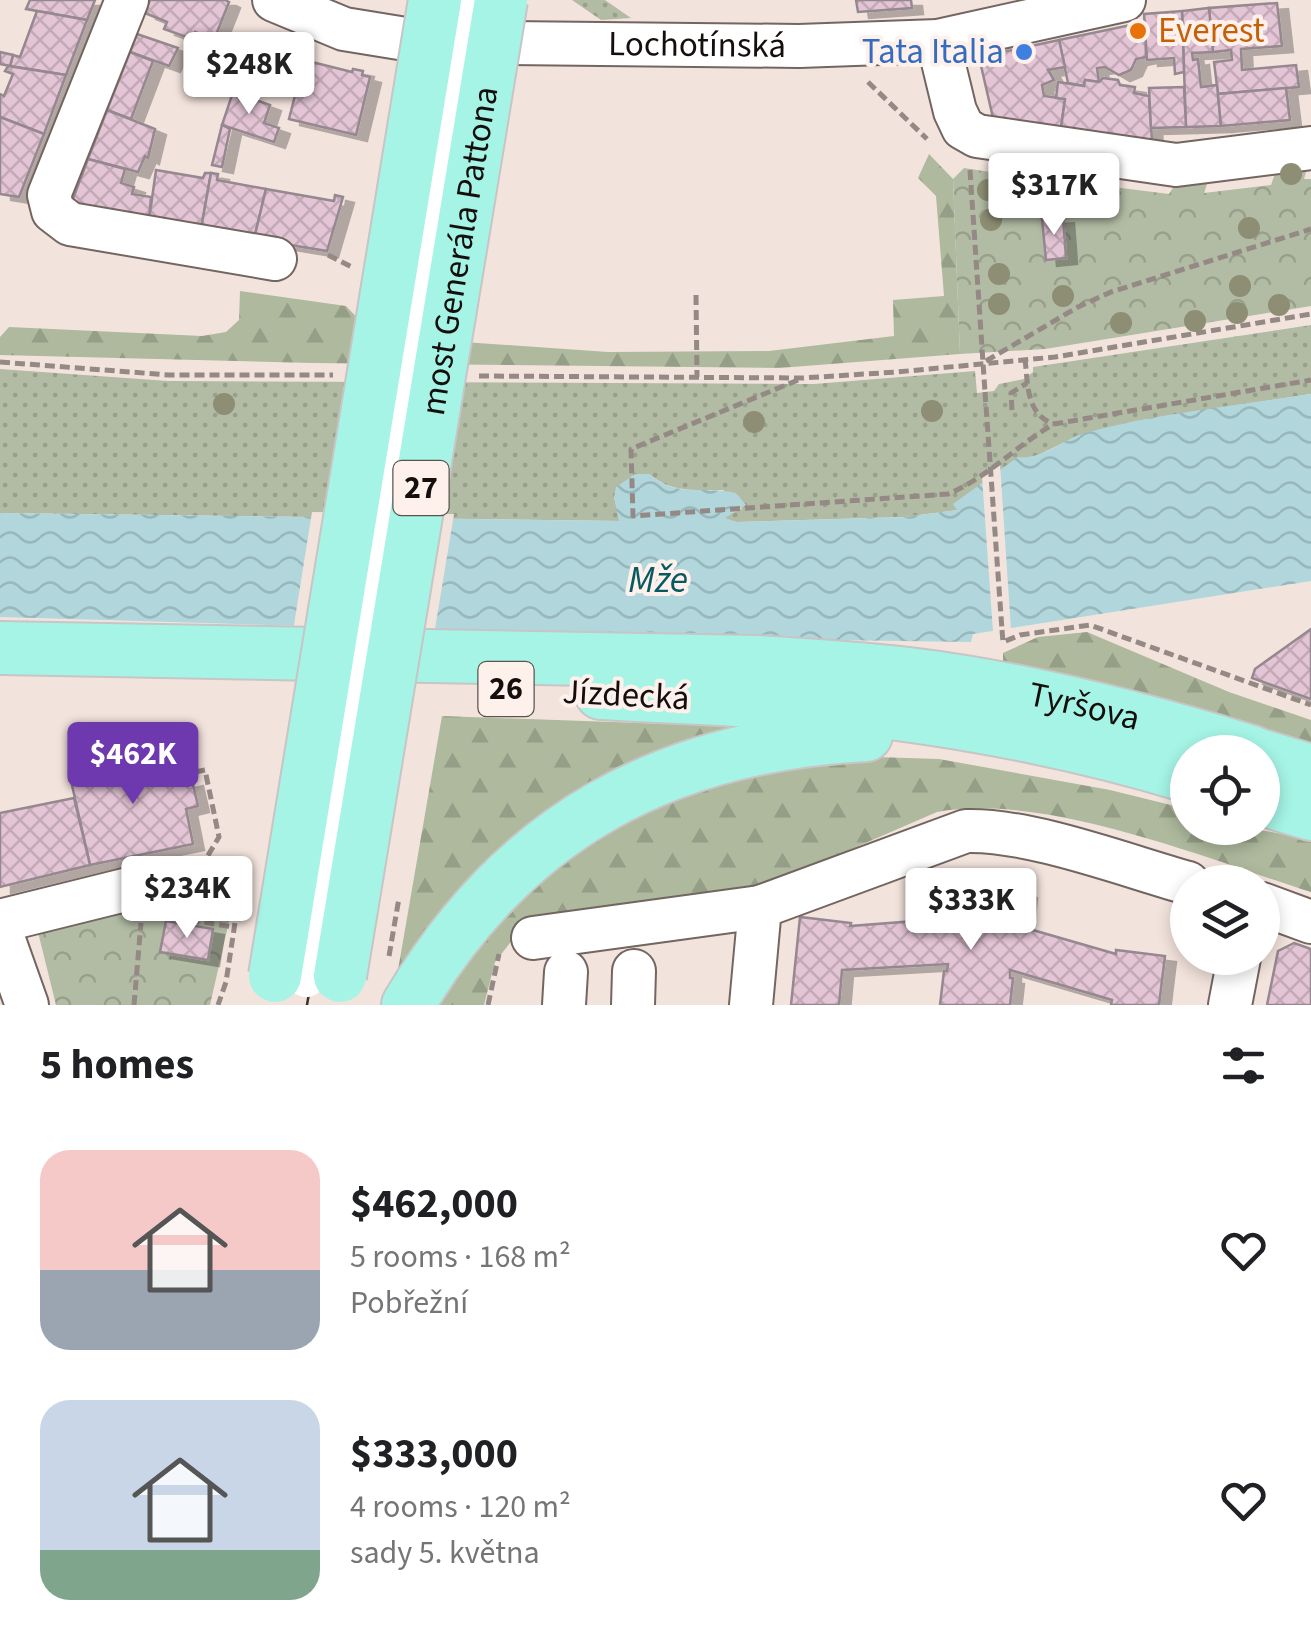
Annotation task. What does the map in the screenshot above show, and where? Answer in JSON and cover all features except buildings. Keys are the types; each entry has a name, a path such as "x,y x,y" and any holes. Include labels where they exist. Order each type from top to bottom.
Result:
{"main road":[{"name":"most Generála Pattona","path":"328,989 435,0"},
{"name":"most Generála Pattona","path":"328,989 501,0"},
{"name":"Jízdecká","path":"0,648 756,662 910,674 970,683"},
{"name":"Jízdecká","path":"0,678 536,690 792,704 912,716 1010,733"},
{"name":"Tyršova","path":"970,683 1189,735"},
{"path":"328,989 441,954 494,890 560,831 596,807 714,757 812,738 1010,733"},
{"name":"Tyršova","path":"1010,733 1170,772"},
{"path":"1280,762 1311,771"},
{"path":"1280,805 1311,814"}],"street":[{"path":"127,0 49,194 53,212 70,224 275,259"},
{"name":"Lochotínská","path":"274,0 344,29 424,42 799,46 938,41 1124,0"},
{"name":"most Generála Pattona","path":"328,989 468,0"},
{"path":"938,41 955,111 949,137 978,136 1176,165 1311,148"},
{"path":"516,946 760,907 966,832 990,830 1170,877"},
{"path":"0,921 146,896"},
{"path":"752,1005 760,907"},
{"path":"1280,911 1311,922"},
{"path":"0,929 27,1005"},
{"path":"1230,1005 1236,975"}],"path":[{"path":"868,82 949,137 970,181 1004,642 1020,635 1090,625 1311,704"},
{"path":"959,170 970,181"},
{"path":"984,362 1111,292 1311,229"},
{"path":"696,295 697,378"},
{"path":"472,376 803,378 1055,357 1311,314"},
{"path":"1025,359 1032,407 1046,422 1054,424"},
{"path":"0,362 169,374 339,376"},
{"path":"803,378 631,448 633,516 948,494 969,485 1032,436 1054,424 1311,380"},
{"path":"1012,410 1011,393 1028,382"},
{"path":"146,896 204,862 218,837 205,770 186,774 177,735"},
{"path":"209,884 240,890 226,982 218,1005"},
{"path":"146,896 234,927"},
{"path":"134,1005 146,896"},
{"path":"328,989 400,898"},
{"path":"488,1005 516,946"}],"green space":[{"path":"572,0 605,0 631,18 601,20"},
{"path":"929,154 953,179 960,354 779,368 0,355 0,337 9,327 202,336 226,332 239,320 240,291 346,306 365,326 434,340 608,352 769,351 894,336 893,300 944,296 936,196 918,178"},
{"path":"1311,154 1304,179 1311,179 1311,306 1045,349 960,354 953,179 964,168 1010,175 1022,163 1058,168 1057,180 1169,194 1183,172 1212,169 1204,193 1271,185 1280,159"},
{"path":"1311,325 1311,394 1137,421 1077,436 1030,459 958,510 904,517 737,522 726,520 725,516 742,509 723,490 675,487 649,474 614,497 620,521 0,513 0,369 168,381 814,384 975,371 977,393 1024,379 1033,367"},
{"path":"1087,632 1229,692 1311,720 1311,757 1280,749 1280,735 1227,735 1003,676 1003,653 1038,637"},
{"path":"442,716 780,728 702,748 394,993"},
{"path":"844,756 939,759 1110,790 1170,805 1170,845 1280,845 1280,833 1311,842 1311,892 1280,882 1280,865 1229,865 1075,820 980,808 937,812 766,886 525,924 495,962 484,1005 422,1005 559,856 706,781"},
{"path":"209,893 235,895 210,1005 56,1005 37,928"}],"water":[{"name":"Mže","path":"1311,394 1311,581 973,634 971,642 0,617 0,513 619,521 616,487 635,474 649,474 681,489 736,493 746,505 725,518 737,522 904,517 957,510 953,504 1018,457 1043,453 1082,434 1167,415"}],"pier":[{"path":"1000,464 1011,630 993,631 982,477"},
{"path":"312,512 454,514 434,635 293,631"}],"tram line":[{"path":"365,576 458,0"},
{"path":"307,1005 477,0"}],"place":[{"name":"Everest","path":"1138,31"},
{"name":"Tata Italia","path":"1024,52"}]}
